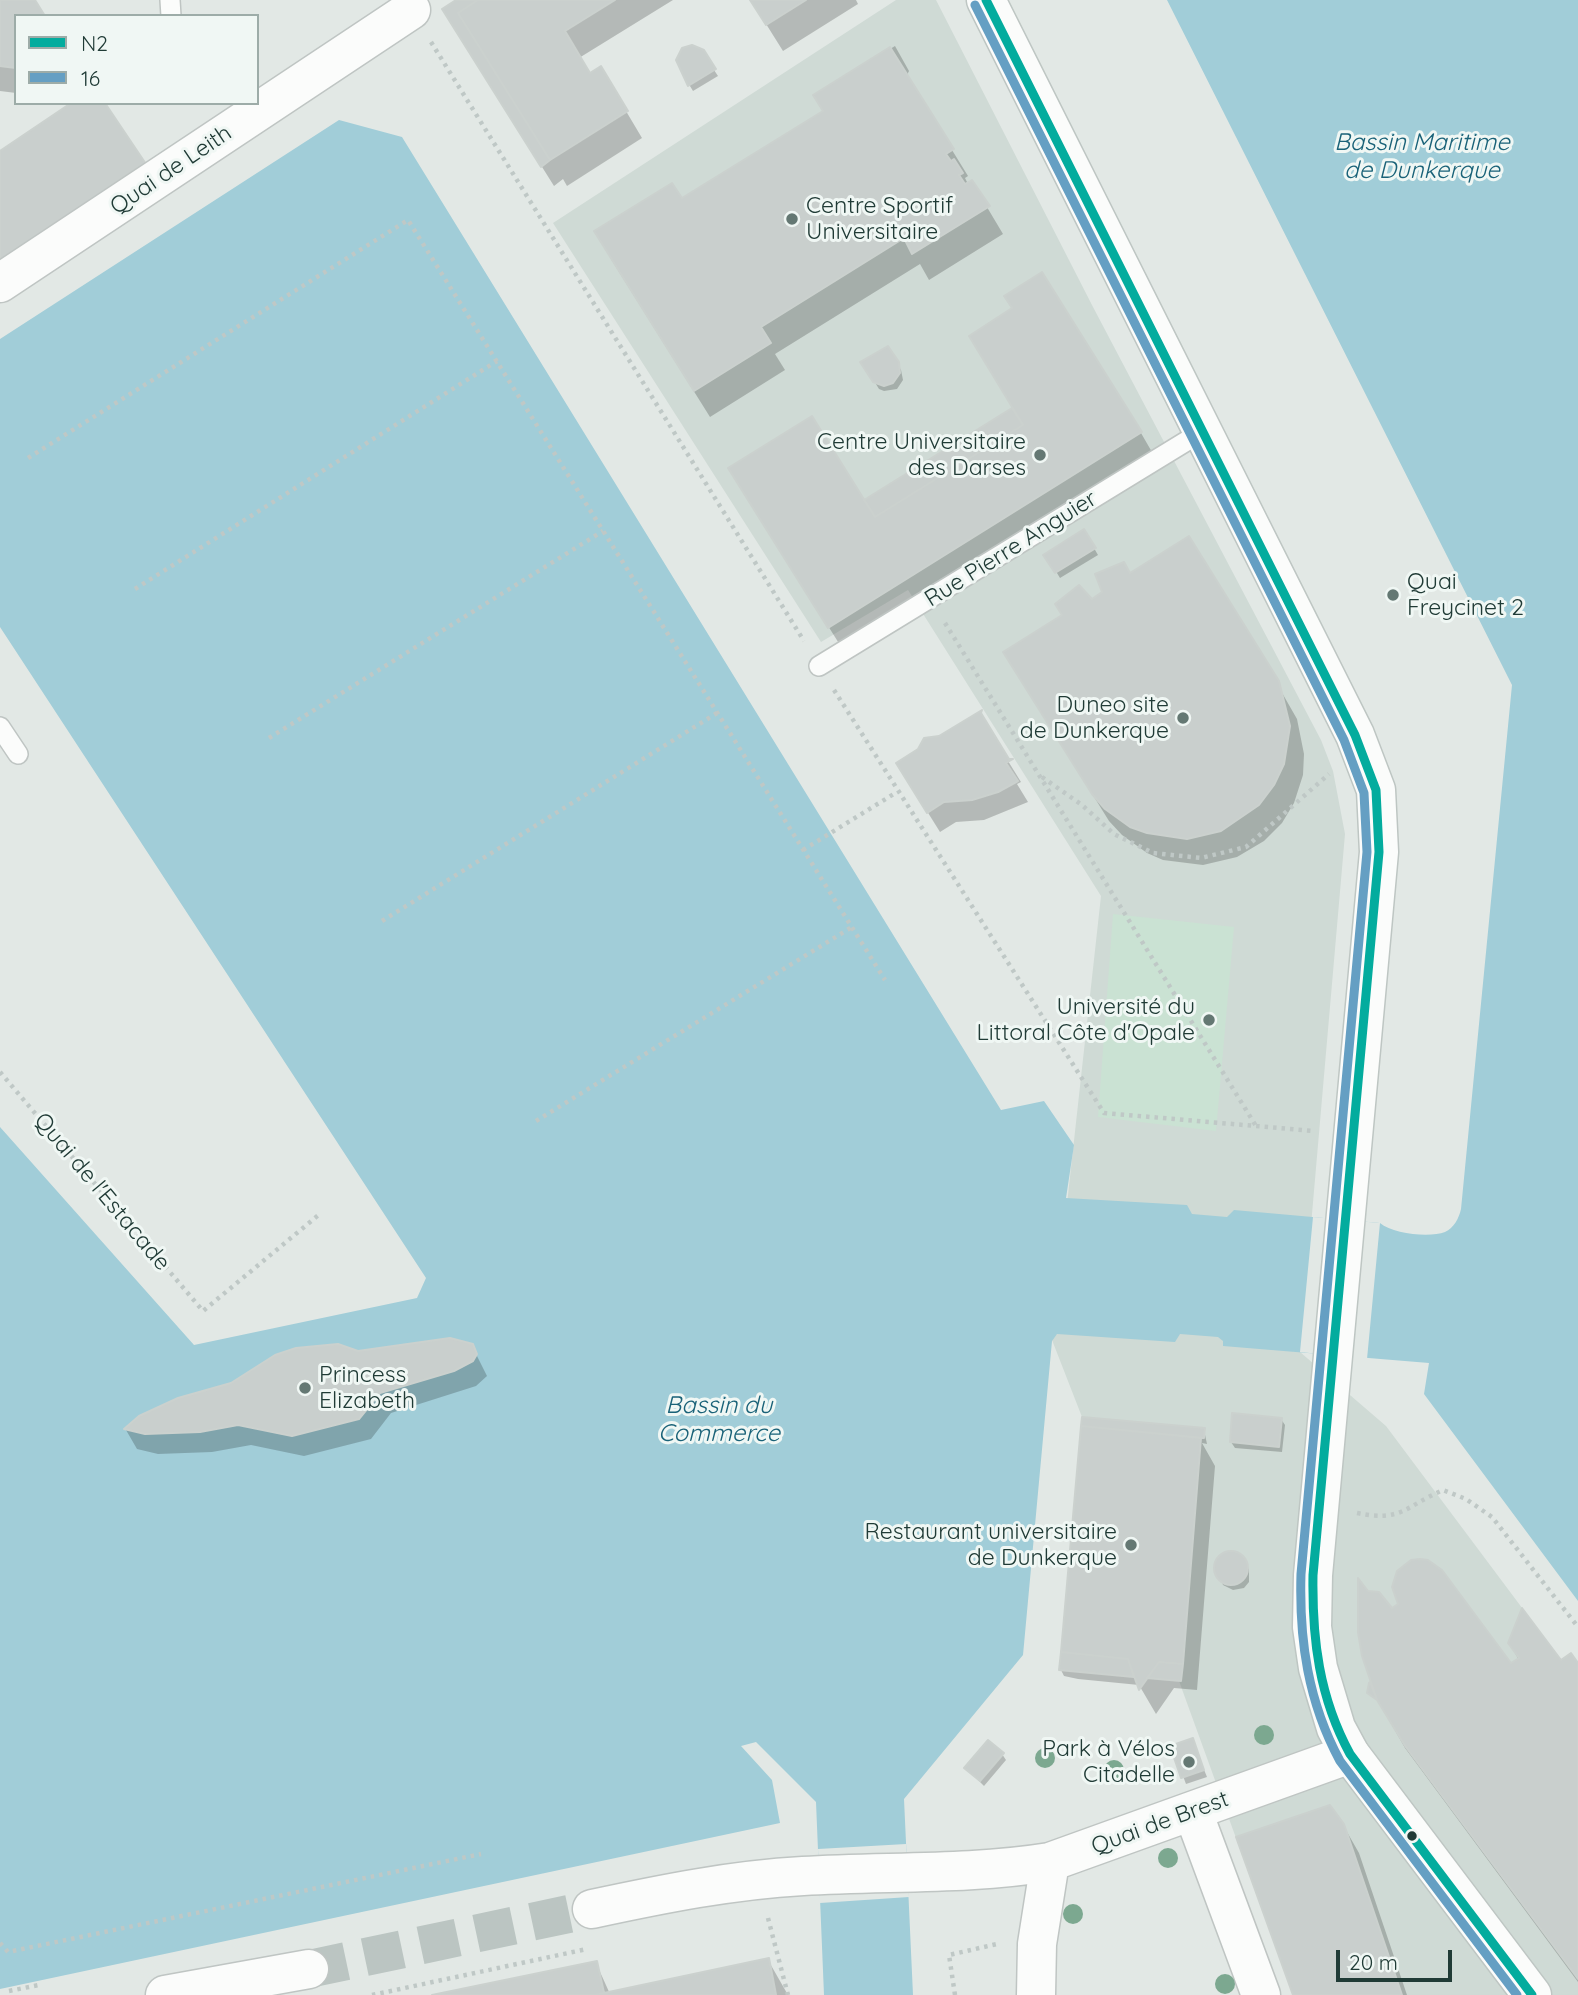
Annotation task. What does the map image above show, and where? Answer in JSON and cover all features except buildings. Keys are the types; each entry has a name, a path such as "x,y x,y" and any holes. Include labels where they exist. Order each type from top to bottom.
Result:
{"street":[{"path":"986,0 1364,756 1379,809 1379,852 1322,1457 1313,1575 1314,1648 1329,1710 1350,1754 1532,1995"},
{"name":"Quai de Leith","path":"0,284 411,10"},
{"name":"Quai de Brest","path":"592,1909 697,1887 803,1876 965,1869 1050,1861 1350,1754"},
{"path":"1193,1812 1261,1995"},
{"path":"1036,1995 1037,1944 1050,1861"},
{"path":"165,1995 197,1993 309,1969"}],"lane":[{"name":"Rue Pierre Anguier","path":"819,666 1203,431"},
{"path":"0,727 18,754"}],"path":[{"path":"28,458 408,220 885,981"},
{"path":"135,589 497,361"},
{"path":"269,738 603,531"},
{"path":"929,599 1256,1126"},
{"path":"382,920 717,713"},
{"path":"1039,775 1082,804 1114,834 1153,853 1201,858 1246,847 1321,778 1364,756"},
{"path":"803,850 897,792"},
{"path":"536,1121 852,927"},
{"name":"Quai de l'Estacade","path":"0,1072 203,1311 321,1213"},
{"path":"1319,1505 1381,1518 1397,1516 1415,1502 1443,1490 1466,1499 1492,1517 1578,1627"},
{"path":"0,1943 8,1952 481,1854"},
{"path":"766,1911 788,1995"},
{"path":"955,1995 949,1955 1001,1944"},
{"path":"9,1991 39,1985"}],"shaded area":[{"name":"Université du Littoral Côte d'Opale","path":"896,0 936,0 1093,307 1321,740 1333,771 1345,834 1300,1352 1386,1426 1561,1660 1571,1653 1578,1663 1578,1995 1293,1995 1179,1681 1147,1678 1139,1690 1134,1677 1059,1670 1082,1417 1052,1340 1101,896 908,590 821,642 553,223"}],"green space":[{"path":"1113,914 1234,927 1216,1131 1098,1117"}],"water":[{"name":"Bassin du Commerce","path":"1167,0 1578,0 1578,1601 1424,1394 1429,1363 1223,1346 1223,1341 1218,1337 1180,1334 1175,1342 1057,1334 1052,1341 1023,1655 904,1799 913,1995 824,1995 816,1802 756,1742 741,1746 772,1780 780,1823 0,1989 0,1127 194,1345 417,1298 426,1278 0,627 0,339 339,120 402,137 1001,1110 1044,1101 1074,1145 1066,1198 1187,1205 1192,1214 1227,1217 1234,1210 1380,1223 1394,1230 1421,1235 1445,1232 1456,1222 1461,1209 1512,685"}],"pier":[{"path":"1313,1217 1380,1223 1367,1359 1300,1352"},
{"path":"906,1844 909,1897 820,1903 818,1849"}],"tunnel":[{"path":"309,1969 592,1909"}],"transit line":[{"name":"N2","path":"986,0 1355,735 1376,790 1379,852 1313,1575 1316,1645 1324,1689 1339,1733 1350,1754 1532,1995"},
{"name":"16","path":"975,5 1344,740 1364,793 1367,852 1301,1574 1304,1647 1320,1716 1340,1761 1517,1995"}],"place":[{"name":"Centre Sportif Universitaire","path":"792,219"},
{"name":"Centre Universitaire des Darses","path":"1040,455"},
{"name":"Quai Freycinet 2","path":"1393,595"},
{"name":"Duneo site de Dunkerque","path":"1183,718"},
{"name":"Université du Littoral Côte d'Opale","path":"1209,1020"},
{"name":"Princess Elizabeth","path":"305,1388"},
{"name":"Restaurant universitaire de Dunkerque","path":"1131,1545"},
{"name":"Park à Vélos Citadelle","path":"1189,1762"}],"water label":[{"name":"Bassin Maritime de Dunkerque","path":"1422,157"}]}
